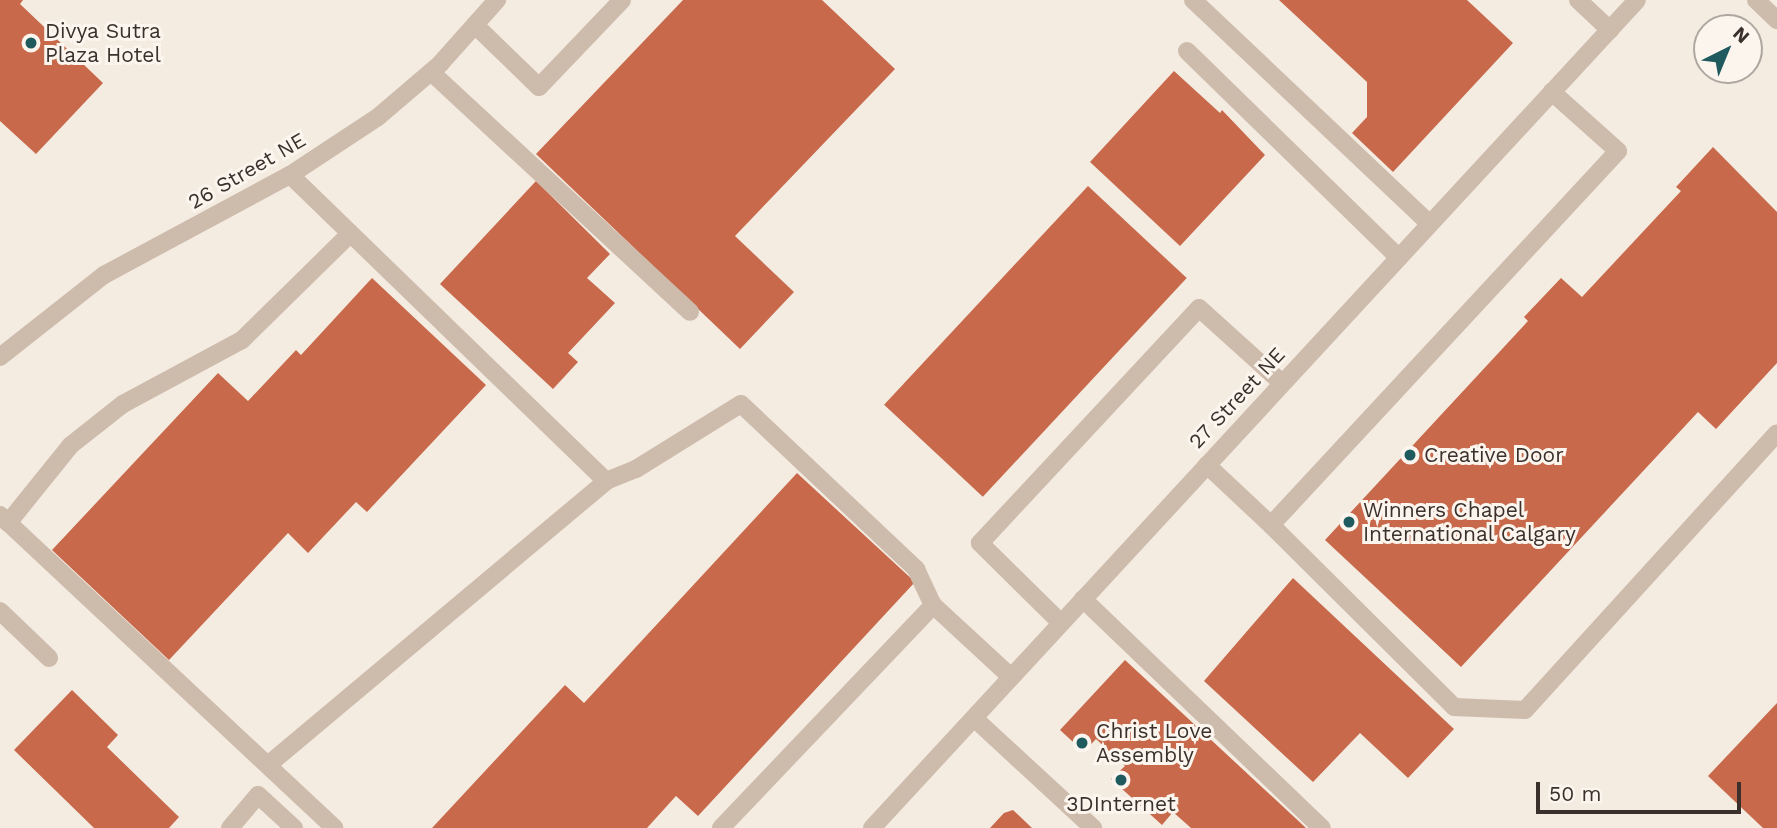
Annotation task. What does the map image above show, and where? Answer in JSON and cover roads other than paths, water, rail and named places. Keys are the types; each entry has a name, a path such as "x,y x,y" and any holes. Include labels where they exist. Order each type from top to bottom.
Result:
{"street":[{"name":"26 Street NE","path":"0,357 104,275 290,175 378,117 432,72 496,0"},
{"path":"475,25 539,87 622,0"},
{"path":"1193,0 1430,224"},
{"path":"1578,0 1610,30"},
{"name":"27 Street NE","path":"872,828 1637,0"},
{"path":"1756,0 1777,20"},
{"path":"1186,51 1399,258"},
{"path":"432,72 690,313"},
{"path":"1271,525 1618,151 1552,92"},
{"path":"290,175 348,236 606,481"},
{"path":"335,828 4,519 71,445 123,404 242,340 348,236"},
{"path":"1061,623 980,542 1199,308 1282,383"},
{"path":"268,765 606,481 636,470 741,404 916,569 933,605 1011,677"},
{"path":"1207,465 1454,707 1525,710 1777,433"},
{"path":"1083,599 1322,828"},
{"path":"721,828 933,605"},
{"path":"0,611 49,658"},
{"path":"975,719 1093,828"},
{"path":"230,828 258,795 294,828"}],"place":[{"name":"Divya Sutra Plaza Hotel","path":"31,43"},
{"name":"Creative Door","path":"1410,455"},
{"name":"Winners Chapel International Calgary","path":"1349,522"},
{"name":"Christ Love Assembly","path":"1082,743"},
{"name":"3DInternet","path":"1121,780"}]}
